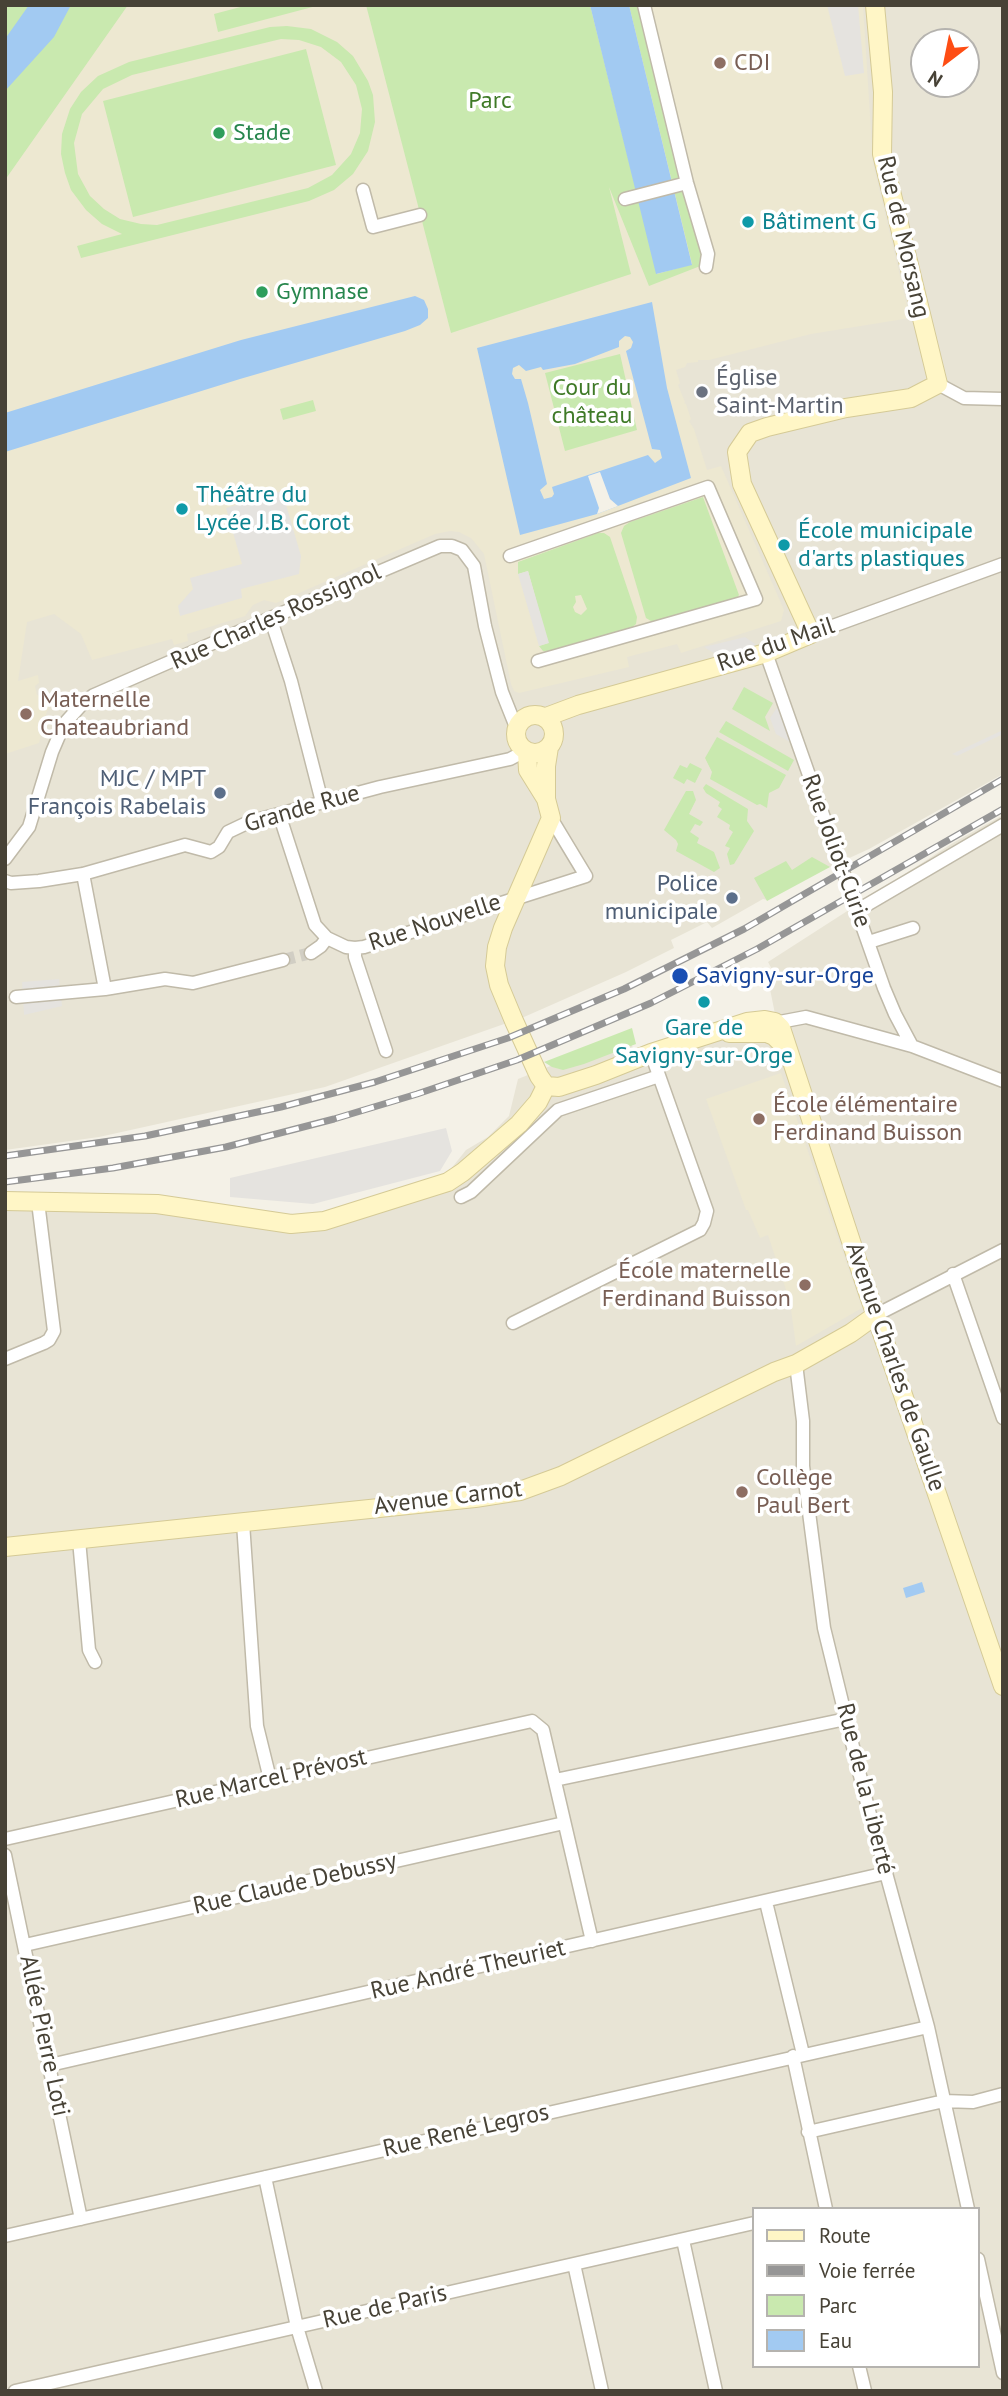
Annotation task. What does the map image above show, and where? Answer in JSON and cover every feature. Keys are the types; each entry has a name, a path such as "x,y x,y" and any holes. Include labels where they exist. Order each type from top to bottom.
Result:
{"street":[{"path":"644,5 687,183 708,254 706,267"},
{"name":"Rue de Morsang","path":"876,5 883,92 883,161 938,384"},
{"path":"631,197 687,183"},
{"path":"363,190 373,227 420,215"},
{"path":"811,634 742,484 737,452 750,433 846,408 911,398 938,384 964,398 1003,399"},
{"path":"510,556 708,487 756,599 538,661"},
{"name":"Rue Charles Rossignol","path":"5,859 29,827 59,734 83,702 433,548 447,546 466,554 474,566 485,626 502,692 516,727 517,740 526,751 528,770 546,799"},
{"name":"Rue du Mail","path":"546,717 578,705 766,653 1003,564"},
{"path":"268,619 274,629 291,681 322,802"},
{"name":"Rue Joliot-Curie","path":"766,653 895,1014 912,1046"},
{"path":"516,727 529,715 546,717"},
{"name":"Rue Charles Rossignol","path":"546,717 554,728 546,766 546,799 551,818"},
{"path":"526,751 539,753 549,747"},
{"name":"Grande Rue","path":"5,881 38,881 83,874 185,845 211,852 219,847 228,832 240,825 322,802 510,759 526,751"},
{"path":"551,818 497,947 495,966 499,985 514,1021 538,1076 547,1086 559,1087 651,1052 757,1020 771,1028"},
{"name":"Rue Nouvelle","path":"327,938 346,947 364,947 586,876 551,818"},
{"path":"281,820 316,925 327,938 321,947 311,953"},
{"path":"858,911 1003,825"},
{"path":"83,874 105,989"},
{"path":"869,942 913,928"},
{"path":"355,948 355,957 386,1051"},
{"path":"16,997 105,989 165,979 193,983 283,960"},
{"path":"719,1032 744,1033 806,1017 912,1046 1003,1081"},
{"name":"Avenue Charles de Gaulle","path":"771,1028 781,1028 1003,1686"},
{"path":"513,1323 700,1230 704,1223 707,1211 651,1052"},
{"path":"461,1197 471,1192 558,1110 659,1076"},
{"path":"5,1201 158,1204 303,1224 324,1221 448,1182 519,1124 538,1102 547,1086"},
{"path":"5,1359 44,1343 54,1331 37,1202"},
{"name":"Avenue Carnot","path":"5,1547 520,1491 561,1476 774,1372 796,1364 876,1315 1003,1250"},
{"path":"953,1274 1003,1418"},
{"name":"Rue de la Liberté","path":"796,1364 801,1392 803,1466 824,1628 928,2027 968,2207"},
{"path":"243,1522 257,1726 270,1779"},
{"path":"79,1540 89,1650 95,1662"},
{"path":"592,1941 555,1780 846,1719"},
{"name":"Rue Marcel Prévost","path":"5,1839 527,1721 537,1723 543,1730 555,1780"},
{"name":"Rue Claude Debussy","path":"25,1945 564,1823"},
{"name":"Allée Pierre Loti","path":"5,1855 81,2218"},
{"name":"Rue André Theuriet","path":"50,2065 886,1873"},
{"path":"766,1902 798,2055 822,2207"},
{"name":"Rue René Legros","path":"5,2236 928,2027"},
{"path":"808,2132 944,2101 973,2102 1003,2094"},
{"path":"265,2176 297,2327 316,2391"},
{"name":"Rue de Paris","path":"15,2391 752,2223"},
{"path":"683,2239 716,2391"},
{"path":"574,2264 602,2391"},
{"path":"980,2268 1003,2373"},
{"path":"859,2368 865,2391"}],"shaded area":[{"path":"5,5 1003,5 1003,774 869,849 767,900 763,899 712,928 707,922 671,940 674,948 524,1017 325,1087 99,1137 5,1150"},
{"path":"78,5 863,5 873,163 910,318 811,334 709,360 698,360 676,370 680,383 678,385 691,419 689,421 707,470 721,466 784,610 781,621 681,653 677,644 627,657 629,667 519,693 514,691 511,684 484,554 471,538 450,531 435,534 276,603 264,600 253,605 245,616 187,634 188,641 174,645 172,639 92,660 81,634 54,614 27,622 18,681 38,675 39,683 35,686 37,695 52,699 39,743 5,754 5,67"},
{"path":"827,5 858,5 864,73 845,76"},
{"path":"282,491 301,556 299,574 241,589 242,598 180,616 178,606 193,589 190,578 242,564 226,508"},
{"path":"528,571 549,643 539,646 518,574"},
{"path":"745,637 758,646 719,656 704,647"},
{"path":"778,706 790,742 776,734 770,718"},
{"path":"1003,730 1003,734 957,756 952,754"},
{"path":"1003,815 1003,2391 5,2391 5,1193 303,1219 446,1175 466,1150 488,1137 509,1116 518,1079 628,1035 634,1051 775,1014 768,979 775,975 768,962 953,843"},
{"path":"59,979 62,1006 24,1015 22,982"},
{"path":"781,1073 862,1308 796,1346 790,1302 768,1235 760,1238 746,1210 706,1099"},
{"path":"446,1128 452,1151 440,1171 313,1204 230,1197 230,1178"}],"green space":[{"path":"5,5 128,5 5,180"},
{"path":"248,5 320,5 218,32 214,14"},
{"name":"Parc","path":"366,5 590,5 657,274 692,264 629,5 642,5 708,263 649,286 609,187 631,274 451,333"},
{"path":"270,27 311,29 337,42 353,56 368,81 373,95 375,122 368,151 353,174 334,190 309,201 81,258 77,246 122,234 102,224 86,210 71,190 65,173 61,154 62,134 70,109 81,92 98,76 129,62","holes":["281,39 299,40 321,47 341,62 356,85 362,109 360,133 351,154 332,175 308,188 157,225 120,219 90,196 78,174 74,143 82,114 103,89 132,75"]},
{"name":"Stade","path":"306,49 336,165 133,217 103,101"},
{"name":"Cour du château","path":"620,354 637,430 565,451 545,373"},
{"path":"313,400 316,411 283,420 280,409"},
{"path":"703,497 739,595 737,598 661,623 651,621 646,618 621,533 624,526 630,522"},
{"path":"604,533 610,537 637,617 636,624 630,629 549,652 543,651 539,646 548,643 528,571 518,574 518,562","holes":["581,595 587,609 581,615 575,612 575,596"]},
{"path":"744,687 773,703 765,717 770,731 732,709"},
{"path":"726,721 794,760 788,771 719,732"},
{"path":"717,737 786,775 779,788 769,793 767,808 710,779 712,772 705,758"},
{"path":"690,763 702,769 695,783 687,779 684,784 673,778 680,765 687,768"},
{"path":"706,784 748,809 747,821 754,831 734,864 730,865 727,854 730,848 725,846 733,832 729,829 730,825 717,817 722,809 718,806 720,802 706,793 703,788"},
{"path":"686,791 693,791 696,800 689,814 703,822 700,826 695,824 690,832 699,838 697,843 714,852 720,868 714,872 676,851 676,840 664,830"},
{"path":"812,857 830,867 767,901 754,878 786,861 792,870"},
{"path":"632,1028 636,1044 563,1070 544,1062"}],"water":[{"path":"29,5 71,5 54,37 5,91 5,39"},
{"path":"590,5 629,5 692,265 656,274"},
{"path":"415,296 424,300 428,318 420,325 405,331 5,452 5,413 241,340"},
{"path":"652,302 667,388 691,478 597,514 520,535 477,348","holes":["625,336 630,337 633,342 631,348 626,351 652,449 660,450 662,458 655,463 648,455 552,487 554,494 544,499 540,490 547,484 528,403 521,379 515,379 512,374 513,368 519,365 526,371 541,367 543,370 575,364 619,347 619,341"]},
{"path":"922,1582 925,1592 906,1598 903,1588"}],"pier":[{"path":"600,472 610,499 618,506 597,514 599,508 588,476"}],"tunnel":[{"path":"283,960 311,953"}],"railway":[{"path":"5,1156 145,1136 281,1107 375,1082 508,1038 624,989 744,929 1003,779"},
{"path":"5,1182 113,1168 226,1147 334,1119 517,1060 651,1003 757,949 1003,809"}],"place":[{"name":"CDI","path":"720,63"},
{"name":"Stade","path":"219,133"},
{"name":"Bâtiment G","path":"748,222"},
{"name":"Gymnase","path":"262,292"},
{"name":"Église Saint-Martin","path":"702,392"},
{"name":"Théâtre du Lycée J.B. Corot","path":"182,509"},
{"name":"École municipale d'arts plastiques","path":"784,545"},
{"name":"Maternelle Chateaubriand","path":"26,714"},
{"name":"MJC / MPT François Rabelais","path":"220,793"},
{"name":"Police municipale","path":"732,898"},
{"name":"Savigny-sur-Orge","path":"680,976"},
{"name":"Gare de Savigny-sur-Orge","path":"704,1002"},
{"name":"École élémentaire Ferdinand Buisson","path":"759,1119"},
{"name":"École maternelle Ferdinand Buisson","path":"805,1285"},
{"name":"Collège Paul Bert","path":"742,1492"}]}
